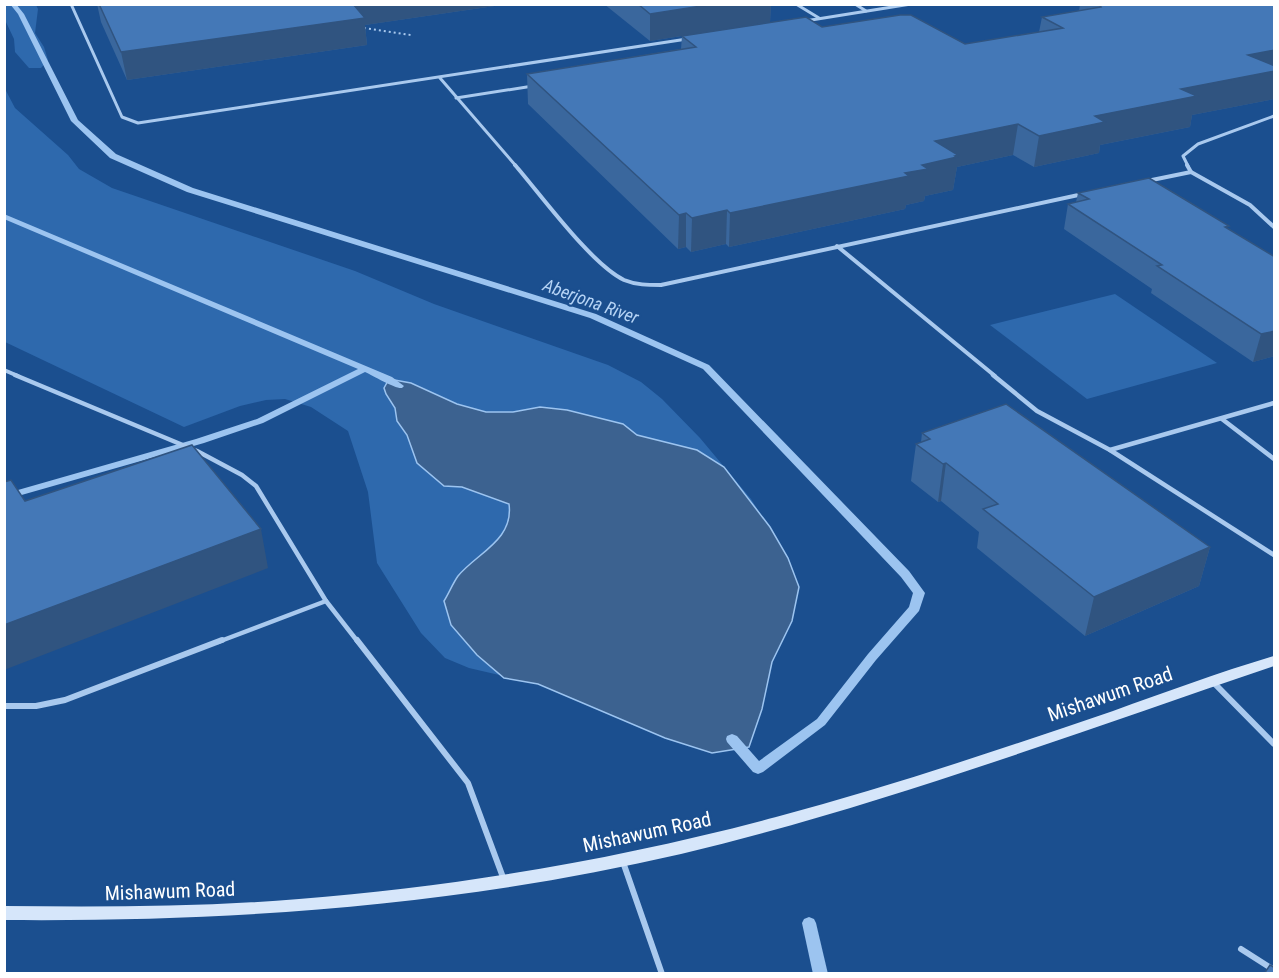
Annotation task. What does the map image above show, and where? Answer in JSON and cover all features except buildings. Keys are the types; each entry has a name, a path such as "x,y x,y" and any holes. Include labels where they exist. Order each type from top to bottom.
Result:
{"main road":[{"name":"Mishawum Road","path":"4,913 114,914 276,907 374,899 505,882 622,859 776,824 893,788 1275,661"}],"lane":[{"path":"71,4 122,117 134,123 156,122 689,39"},
{"path":"796,4 819,18"},
{"path":"855,4 866,11"},
{"path":"795,22 911,4"},
{"path":"440,78 600,264 621,280 640,286 661,285 1092,192"},
{"path":"456,98 537,85"},
{"path":"1275,116 1198,144 1183,156 1191,172 1250,205 1275,227"},
{"path":"1144,182 1191,172"},
{"path":"837,246 1037,411 1110,450 1275,555"},
{"path":"4,370 197,451 234,470 256,486 326,601 468,783 505,882"},
{"path":"1110,450 1275,403"},
{"path":"1222,419 1275,459"},
{"path":"4,706 36,706 65,700 326,601"},
{"path":"1212,681 1275,744"},
{"path":"622,859 662,974"},
{"path":"1241,949 1275,970"}],"path":[{"path":"364,28 411,35"}],"shaded area":[{"path":"4,5 36,5 38,9 35,33 44,47 48,60 41,68 29,68 15,52 14,39 5,20"},
{"path":"4,87 15,108 68,155 79,169 112,188 355,271 434,304 608,365 641,382 662,399 700,438 751,499 788,558 799,587 792,621 772,662 762,709 749,747 712,753 665,738 538,684 469,668 445,658 421,633 377,563 368,492 348,431 311,407 285,399 266,400 240,406 184,427 5,342"},
{"path":"1115,294 1217,363 1087,399 990,325"},
{"path":"389,379 411,383 457,404 486,412 513,412 540,407 567,410 623,424 637,435 697,450 724,467 770,527 788,558 799,587 792,621 772,662 762,709 749,747 712,753 665,738 538,684 504,678 477,655 451,625 444,601 458,576 500,537 509,516 509,504 462,487 444,486 417,463 407,435 397,421 395,408 384,388"}],"waterway":[{"name":"Aberjona River","path":"13,4 21,14 75,121 113,156 190,190 593,316 706,367 905,574 919,593 915,608 872,657 821,722 758,769 732,739"},
{"path":"4,216 389,379 399,386"},
{"path":"4,497 200,441 260,421 365,369"},
{"name":"Aberjona River","path":"809,923 821,974"}]}
